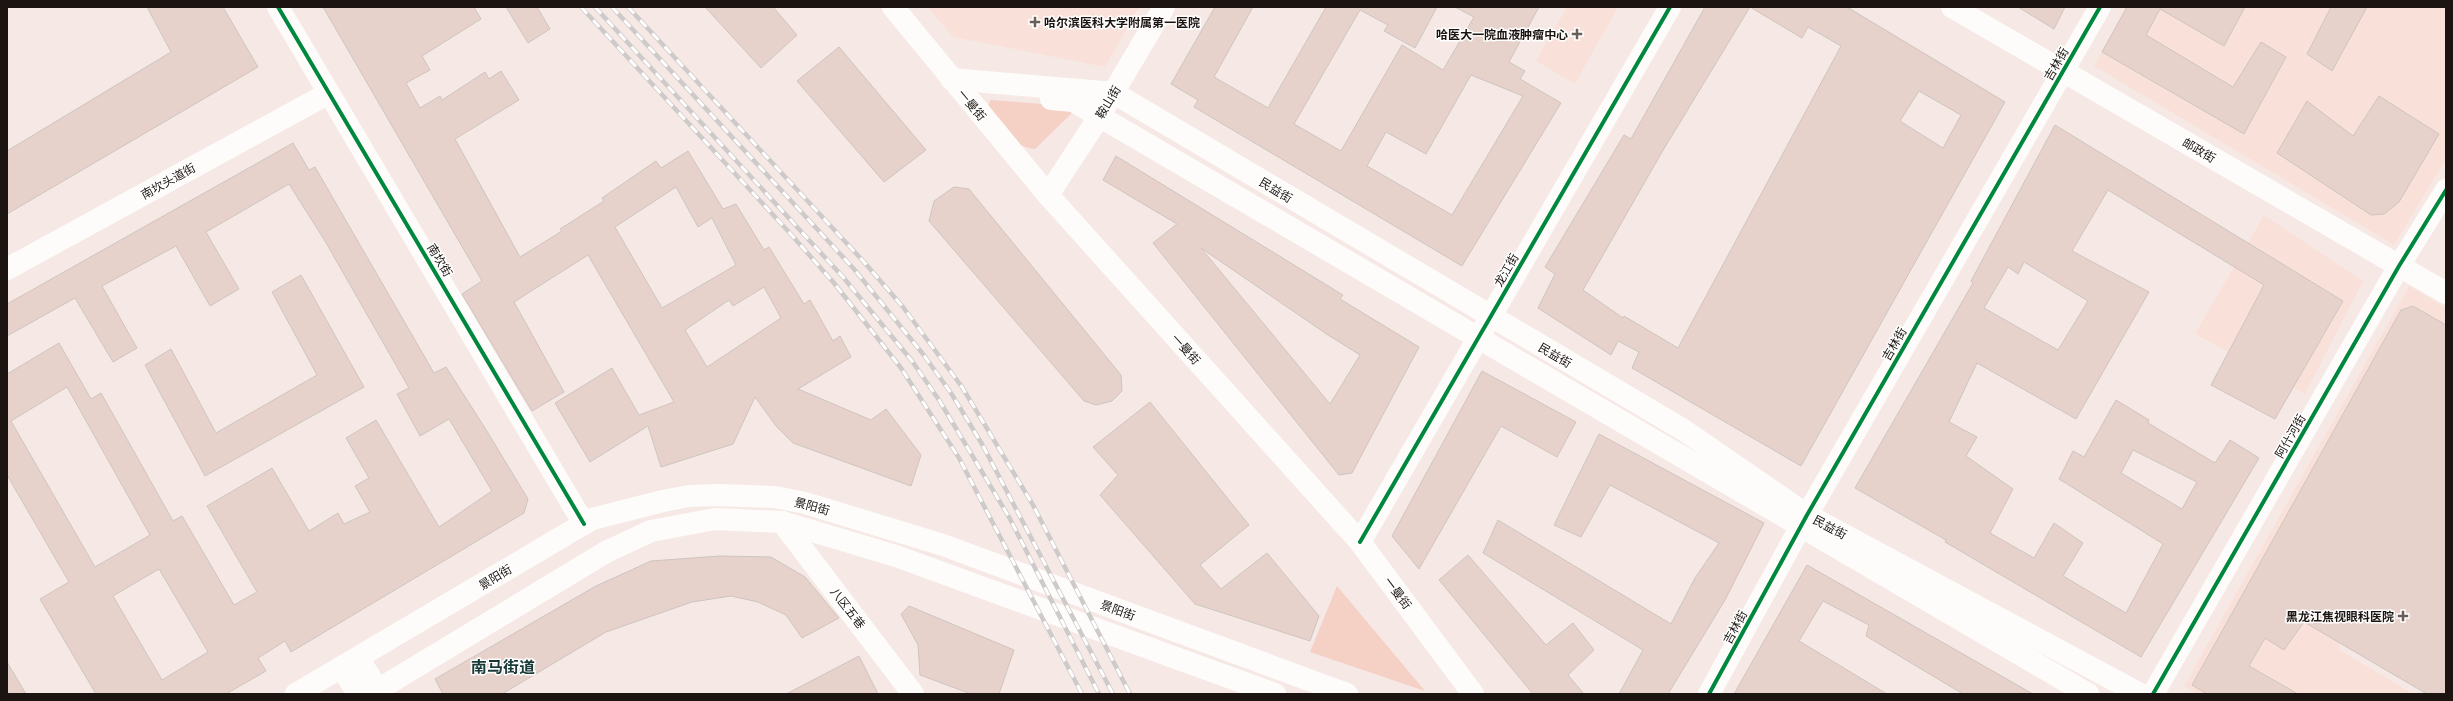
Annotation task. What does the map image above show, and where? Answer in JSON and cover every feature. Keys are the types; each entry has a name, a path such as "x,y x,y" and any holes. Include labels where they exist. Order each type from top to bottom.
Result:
{"main road":[{"name":"南坎街","path":"278,7 588,522"},
{"name":"一曼街","path":"893,7 1048,195 1360,542 1473,694"},
{"name":"鞍山街","path":"1048,195 1114,93 1164,7"},
{"name":"龙江街","path":"1360,542 1670,7"},
{"name":"邮政街","path":"1952,7 2446,293"},
{"name":"吉林街","path":"1709,694 1804,521 2100,7"},
{"name":"民益街","path":"956,85 1114,93 1490,317 1682,429 1804,521 2140,694"},
{"name":"民益街","path":"956,85 1073,101 1479,337 1804,521 2088,694"},
{"name":"南坎头道街","path":"7,269 329,93"},
{"name":"阿什河街","path":"2153,694 2399,266 2446,190"},
{"name":"景阳街","path":"296,694 588,522 626,509 689,496 775,497 805,504 943,546 1347,694"},
{"name":"景阳街","path":"372,693 606,552 651,531 715,519 782,522 896,556 1275,694"},
{"name":"八区五巷","path":"782,522 913,694"},
{"path":"350,662 372,693"}],"shaded area":[{"name":"哈尔滨医科大学附属第一医院","path":"927,7 1139,7 1105,67 953,37"},
{"name":"哈医大一院血液肿瘤中心","path":"1567,7 1618,7 1575,84 1536,61"},
{"path":"2126,7 2446,7 2446,159 2394,245 2094,66"},
{"path":"990,100 1070,106 1072,113 1035,149 1020,144 1008,135 987,110"},
{"path":"2264,215 2363,281 2305,394 2195,334"},
{"path":"2409,286 2446,308 2446,574 2393,547 2338,649 2413,694 2196,694 2184,686"},
{"path":"1337,586 1425,691 1310,652"}],"building":[{"path":"147,7 223,7 258,67 7,214 7,151 171,52"},
{"path":"323,7 474,7 481,19 422,56 430,70 406,83 420,108 440,96 442,100 485,72 489,79 501,71 519,100 455,139 520,257 562,231 560,229 604,201 602,198 656,161 661,168 688,151 723,209 736,204 764,250 769,247 804,304 810,300 833,341 840,336 851,357 798,389 871,420 886,409 921,455 911,486 793,443 776,426 755,397 733,444 661,467 648,426 590,462 555,403 612,368 639,415 674,402 588,255 514,302 564,392 532,411 462,294 482,281","holes":["676,187 698,227 712,218 736,265 662,308 615,227","764,287 781,318 707,367 685,330 729,300 733,306"]},
{"path":"506,7 537,7 550,29 528,43"},
{"path":"705,7 773,7 797,35 761,68"},
{"path":"1215,7 1253,7 1214,77 1268,108 1326,7 1437,7 1415,48 1384,31 1388,25 1360,10 1294,124 1341,151 1402,45 1443,70 1474,17 1455,7 1539,7 1509,62 1525,71 1520,79 1561,103 1462,266 1194,107 1198,100 1171,84","holes":["1471,75 1523,96 1452,215 1367,166 1386,132 1426,154"]},
{"path":"1705,7 1750,7 1847,7 2005,102 1801,466 1632,368 1639,352 1618,341 1611,355 1538,308 1555,274 1545,267 1624,135 1631,139","holes":["1750,7 1802,38 1808,27 1841,46 1678,348 1624,316 1623,318 1583,290 1662,152","1919,91 1961,115 1943,148 1900,121"]},
{"path":"2018,7 2065,7 2054,29"},
{"path":"2127,7 2245,7 2224,46 2160,9 2146,35 2233,87 2261,42 2286,57 2244,134 2102,52"},
{"path":"2331,7 2367,7 2332,71 2307,54"},
{"path":"839,47 926,150 884,182 797,81"},
{"path":"2379,96 2439,134 2399,202 2384,214 2371,215 2277,153 2307,101 2353,136"},
{"path":"2055,125 2343,301 2275,419 2211,385 2264,285 2108,190 2072,251 2149,292 2076,419 1977,363 1949,422 1977,437 1966,456 2013,489 1990,533 2034,558 2054,523 2083,543 2063,576 2126,613 2163,544 2059,479 2073,451 2084,457 2116,400 2149,420 2148,423 2215,463 2230,440 2259,458 2141,657 1945,542 1946,540 1855,488 1973,283 1971,281","holes":["2024,262 2088,301 2058,350 1984,308 2008,267 2018,274","2133,450 2197,482 2182,509 2121,473"]},
{"path":"293,143 309,170 315,167 434,373 446,367 485,428 528,499 524,513 291,652 285,641 258,658 266,671 226,694 96,694 40,599 69,582 7,475 7,374 59,343 91,399 101,393 173,521 182,516 234,605 257,592 207,506 272,468 309,531 338,513 344,524 370,512 355,486 369,478 346,438 376,420 439,527 492,491 449,419 420,436 397,394 409,388 325,241 289,184 206,232 239,289 210,306 176,246 102,286 137,348 113,362 75,298 7,336 7,304","holes":["67,387 150,535 95,567 11,421","159,569 208,652 162,680 113,596"]},
{"path":"1116,156 1343,295 1340,299 1419,347 1352,473 1339,475 1153,243 1177,224 1103,180","holes":["1201,248 1328,335 1360,355 1330,404"]},
{"path":"954,187 969,189 1121,375 1122,391 1112,401 1096,405 1084,401 929,221 934,201"},
{"path":"301,275 364,387 205,476 145,365 171,349 216,433 317,375 272,292"},
{"path":"2413,306 2446,325 2446,694 2427,694 2304,622 2284,650 2265,638 2249,666 2298,694 2207,694 2192,685 2401,310"},
{"path":"1482,371 1576,422 1557,457 1501,426 1419,569 1392,536"},
{"path":"1150,402 1249,525 1200,565 1221,589 1267,553 1319,616 1310,641 1195,604 1100,495 1118,475 1093,447"},
{"path":"1599,434 1764,523 1725,600 1668,694 1619,694 1643,650 1483,553 1498,520 1671,624 1695,578 1719,543 1610,485 1581,537 1554,525"},
{"path":"1468,555 1546,645 1573,623 1594,650 1568,675 1584,694 1533,694 1439,580"},
{"path":"720,556 771,557 805,577 839,618 802,638 786,615 758,602 731,596 692,602 606,632 502,694 443,694 435,679 596,586 651,561"},
{"path":"1807,565 2033,694 1963,694 1866,636 1869,625 1823,601 1799,641 1887,694 1734,694"},
{"path":"909,606 1014,650 999,694 971,694 920,675 918,645 901,614"},
{"path":"859,656 878,694 786,694 817,678"},
{"path":"7,662 26,694 7,694"}],"railway":[{"path":"581,7 788,231 834,283 901,368 959,458 1082,694"},
{"path":"595,7 843,277 912,361 939,400 1009,517 1099,694"},
{"path":"612,7 854,269 923,354 951,393 982,444 1113,694"},
{"path":"628,7 864,262 903,307 962,387 1033,505 1130,694"}],"cycle path":[{"path":"278,7 584,524"},
{"path":"1360,542 1670,7"},
{"path":"1709,694 1807,515 2100,7"},
{"path":"2153,694 2399,266 2446,190"}],"place":[{"name":"哈尔滨医科大学附属第一医院","path":"1035,22"},
{"name":"哈医大一院血液肿瘤中心","path":"1577,34"},
{"name":"黑龙江焦视眼科医院","path":"2403,616"}],"district":[{"name":"南马街道","path":"503,667"}]}
